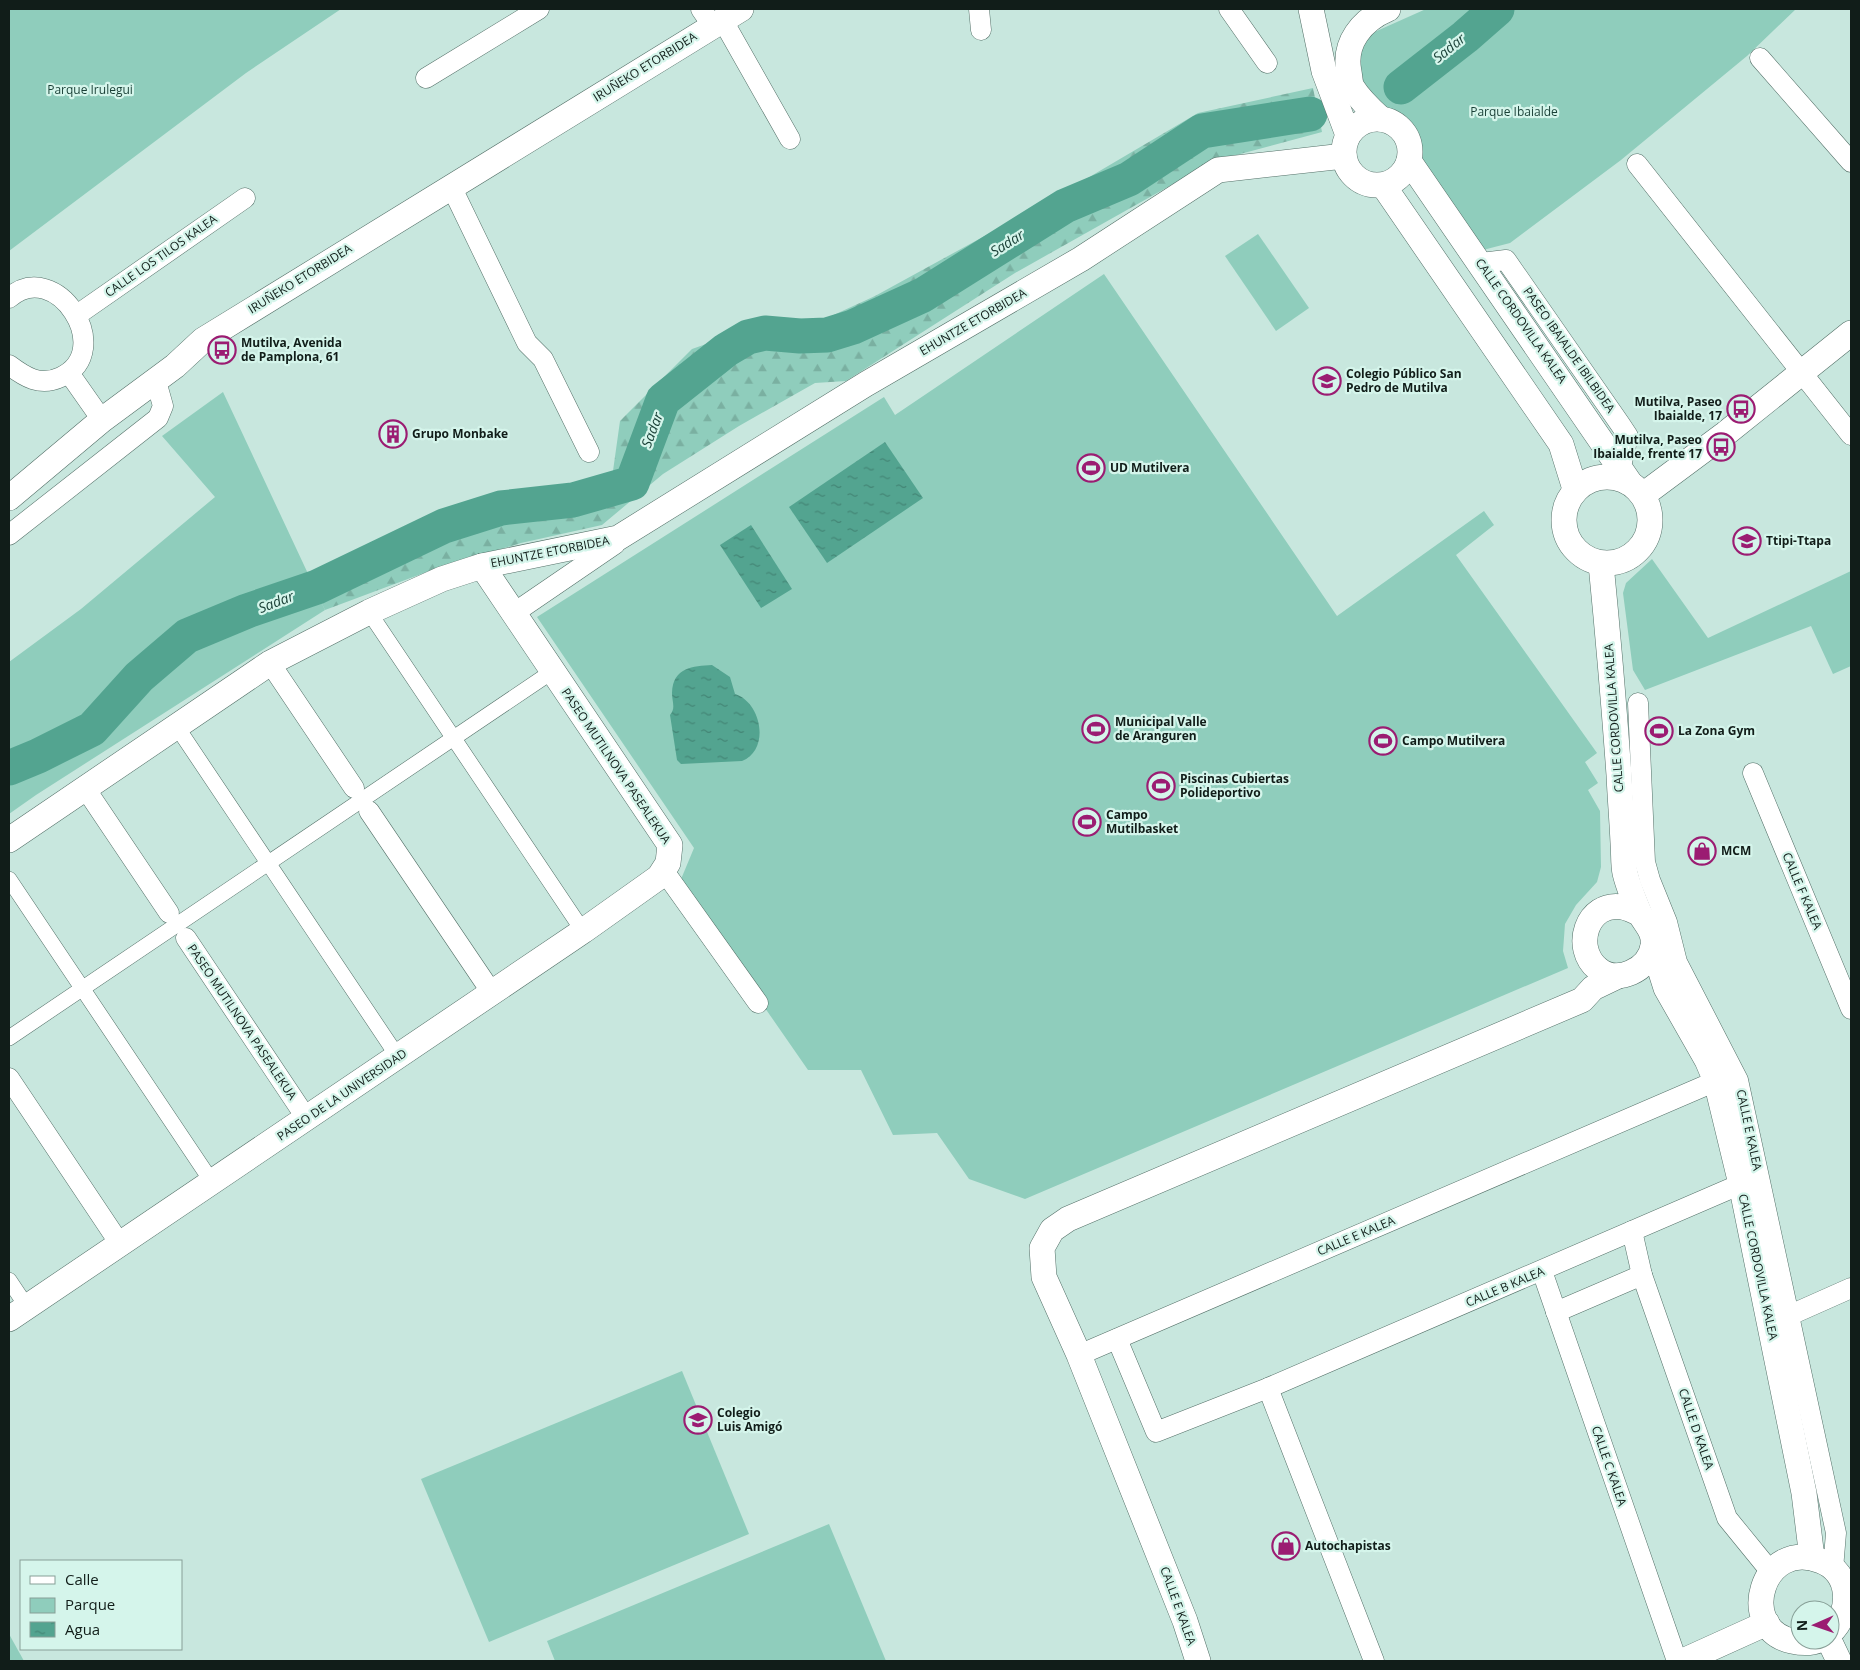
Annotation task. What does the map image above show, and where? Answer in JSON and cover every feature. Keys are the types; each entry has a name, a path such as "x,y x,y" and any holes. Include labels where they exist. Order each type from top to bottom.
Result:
{"street":[{"path":"426,78 539,9"},
{"path":"979,9 981,30"},
{"path":"1229,9 1267,63"},
{"path":"1311,9 1324,71 1346,145 1348,170 1367,184 1383,185 1400,176 1409,161 1409,143 1401,129 1393,123 1381,119 1365,104 1351,86 1347,61 1352,38 1374,15 1388,9"},
{"name":"IRUÑEKO ETORBIDEA","path":"9,498 102,420 156,381 203,340 719,16 790,139"},
{"path":"1760,58 1851,162"},
{"path":"1346,145 1361,122 1381,119"},
{"name":"EHUNTZE ETORBIDEA","path":"482,566 618,538 866,384 1081,258 1218,170 1346,145"},
{"name":"CALLE CORDOVILLA KALEA","path":"1409,161 1631,481"},
{"path":"1638,164 1851,436"},
{"path":"1383,185 1561,444 1575,490"},
{"path":"451,186 527,343 543,358 589,452"},
{"name":"CALLE LOS TILOS KALEA","path":"77,315 245,198"},
{"path":"9,298 14,294 29,289 45,288 59,295 77,315 84,336 81,356 69,373 44,382 25,378 9,365"},
{"path":"1631,481 1651,523 1646,539 1633,555 1619,562 1601,564 1589,560 1575,550 1564,529 1566,506 1575,490 1596,478 1614,477 1631,481 1725,434 1851,333"},
{"path":"69,373 102,420"},
{"path":"9,534 158,418 163,406 156,381"},
{"name":"EHUNTZE ETORBIDEA","path":"514,613 615,544 618,538"},
{"name":"CALLE CORDOVILLA KALEA","path":"1601,564 1612,672 1624,872 1640,914"},
{"path":"9,840 270,662 370,612 442,579 482,566"},
{"name":"PASEO MUTILNOVA PASEALEKUA","path":"482,566 670,845 666,867"},
{"path":"370,612 583,931"},
{"path":"270,662 492,993"},
{"path":"9,1038 553,671"},
{"name":"CALLE E KALEA","path":"1638,703 1645,862 1650,880 1667,922 1677,962 1738,1080 1778,1318"},
{"path":"177,726 398,1056"},
{"name":"CALLE F KALEA","path":"1753,773 1851,1009"},
{"name":"PASEO MUTILNOVA PASEALEKUA","path":"85,788 307,1119"},
{"path":"666,867 758,1003"},
{"name":"PASEO DE LA UNIVERSIDAD","path":"18,1313 583,931 659,877 666,867"},
{"name":"CALLE CORDOVILLA KALEA","path":"1608,909 1624,872"},
{"path":"9,879 212,1182"},
{"path":"1625,975 1645,964 1653,946 1651,930 1640,914 1621,906 1603,910 1591,919 1585,932 1584,945 1589,960 1599,971 1625,975 1666,988"},
{"name":"CALLE CORDOVILLA KALEA","path":"1653,946 1666,988 1707,1060 1716,1081 1741,1184 1778,1318 1804,1493 1822,1563"},
{"name":"CALLE E KALEA","path":"1551,1012 1572,998 1581,985 1589,960"},
{"name":"CALLE E KALEA","path":"1198,1661 1185,1622 1079,1355 1044,1277 1042,1248 1052,1230 1077,1215 1582,1000 1594,988 1625,975"},
{"path":"9,1078 120,1244"},
{"name":"CALLE E KALEA","path":"1079,1355 1716,1081"},
{"name":"CALLE B KALEA","path":"1117,1339 1156,1432 1268,1388 1741,1184"},
{"name":"CALLE D KALEA","path":"1632,1231 1642,1275 1727,1518 1771,1572"},
{"name":"CALLE C KALEA","path":"1542,1271 1677,1661"},
{"path":"1556,1312 1642,1275"},
{"path":"9,1280 18,1313"},
{"path":"1778,1318 1851,1288"},
{"path":"1268,1388 1374,1661"},
{"path":"1790,1640 1776,1634 1767,1623 1761,1606 1762,1588 1771,1572 1782,1562 1797,1557 1822,1563 1841,1578 1848,1589 1844,1616 1840,1621"},
{"path":"1684,1661 1767,1623"}],"green space":[{"name":"Parque Irulegui","path":"9,9 341,9 246,73 9,251"},
{"name":"Parque Ibaialde","path":"1426,9 1796,9 1747,56 1621,160 1510,243 1479,251 1418,161 1416,140 1410,125 1387,114 1362,83 1358,68 1361,51 1370,34"},
{"path":"1313,88 1322,132 1214,161 1015,273 846,381 815,383 739,426 663,474 602,525 521,543 432,570 325,610 309,578 422,527 499,504 572,493 612,478 620,421 692,349 760,325 803,329 875,296 1052,199 1198,113"},
{"path":"1258,234 1309,308 1276,331 1225,256"},
{"name":"Municipal Valle de Aranguren","path":"1104,274 1337,616 1484,511 1494,525 1456,555 1597,753 1585,762 1598,783 1588,790 1600,811 1601,867 1597,882 1576,905 1565,924 1563,951 1568,968 1025,1199 969,1179 937,1133 893,1135 861,1070 808,1070 679,884 694,848 537,617 884,397 895,415"},
{"path":"223,392 325,610 9,814 9,662 81,609 215,497 162,436"},
{"path":"1652,559 1708,638 1851,571 1851,666 1833,674 1811,626 1645,690 1633,670 1623,593 1626,583"},
{"path":"682,1371 749,1534 489,1642 421,1479"},
{"path":"829,1524 886,1661 555,1661 547,1641"},
{"path":"9,1634 24,1661 9,1661"}],"water":[{"path":"885,442 923,498 827,563 789,507"},
{"path":"751,525 792,589 761,608 720,545"},
{"path":"712,665 730,677 735,694 751,706 759,726 757,747 751,755 742,761 681,764 677,760 670,715 673,707 673,684 680,673 691,667"}],"waterway":[{"name":"Sadar","path":"1401,87 1465,37 1497,9"},
{"name":"Sadar","path":"9,768 92,729 139,677 187,636 247,611 317,587 444,526 501,508 573,500 632,483 663,400 726,350 748,337 765,333 800,336 827,335 853,327 923,295 1065,206 1129,179 1202,131 1310,114"}],"place":[{"name":"Mutilva, Avenida de Pamplona, 61","path":"222,350"},
{"name":"Colegio Público San Pedro de Mutilva","path":"1327,381"},
{"name":"Mutilva, Paseo Ibaialde, 17","path":"1741,409"},
{"name":"Grupo Monbake","path":"393,434"},
{"name":"Mutilva, Paseo Ibaialde, frente 17","path":"1721,447"},
{"name":"UD Mutilvera","path":"1091,468"},
{"name":"Ttipi-Ttapa","path":"1747,541"},
{"name":"Municipal Valle de Aranguren","path":"1096,729"},
{"name":"La Zona Gym","path":"1659,731"},
{"name":"Campo Mutilvera","path":"1383,741"},
{"name":"Piscinas Cubiertas Polideportivo","path":"1161,786"},
{"name":"Campo Mutilbasket","path":"1087,822"},
{"name":"MCM","path":"1702,851"},
{"name":"Colegio Luis Amigó","path":"698,1420"},
{"name":"Autochapistas","path":"1286,1546"}]}
